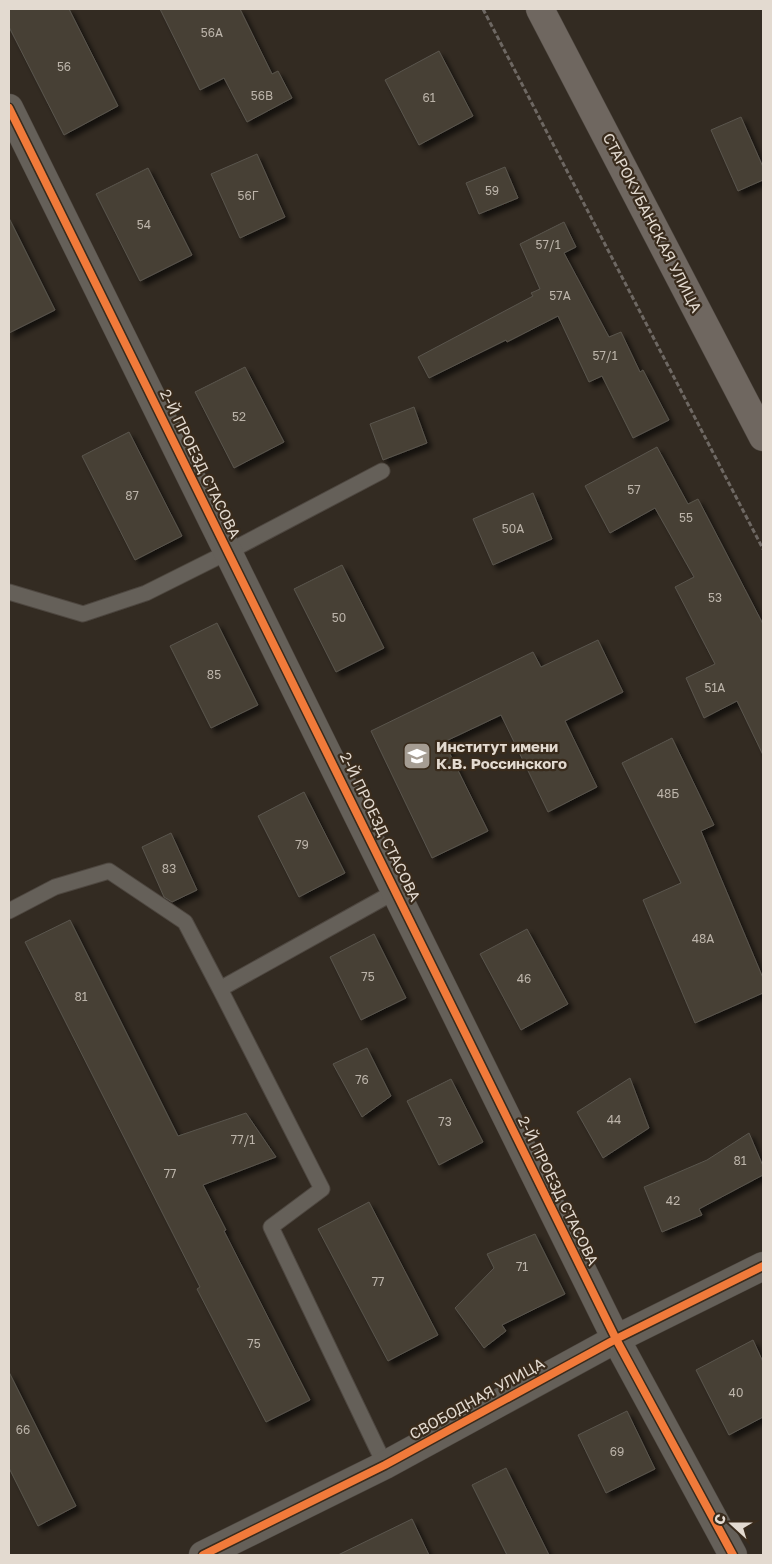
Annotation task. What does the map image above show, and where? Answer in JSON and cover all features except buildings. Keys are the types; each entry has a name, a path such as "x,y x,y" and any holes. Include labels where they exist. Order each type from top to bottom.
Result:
{"street":[{"name":"СТАРОКУБАНСКАЯ УЛИЦА","path":"540,9 763,437"},
{"name":"2-Й ПРОЕЗД СТАСОВА","path":"9,108 616,1339 733,1555"},
{"name":"СВОБОДНАЯ УЛИЦА","path":"203,1555 385,1465 616,1339 763,1266"}],"lane":[{"path":"9,592 83,614 146,593 382,471"},
{"path":"9,911 55,887 109,871 185,922 322,1189 271,1227 385,1465"},
{"path":"220,989 396,891"}],"path":[{"path":"483,9 763,549"}],"cycle path":[{"path":"9,108 616,1339 733,1555"},
{"path":"203,1555 385,1465 616,1339 763,1266"}],"place":[{"name":"Институт имени К.В. Россинского","path":"417,756"}]}
